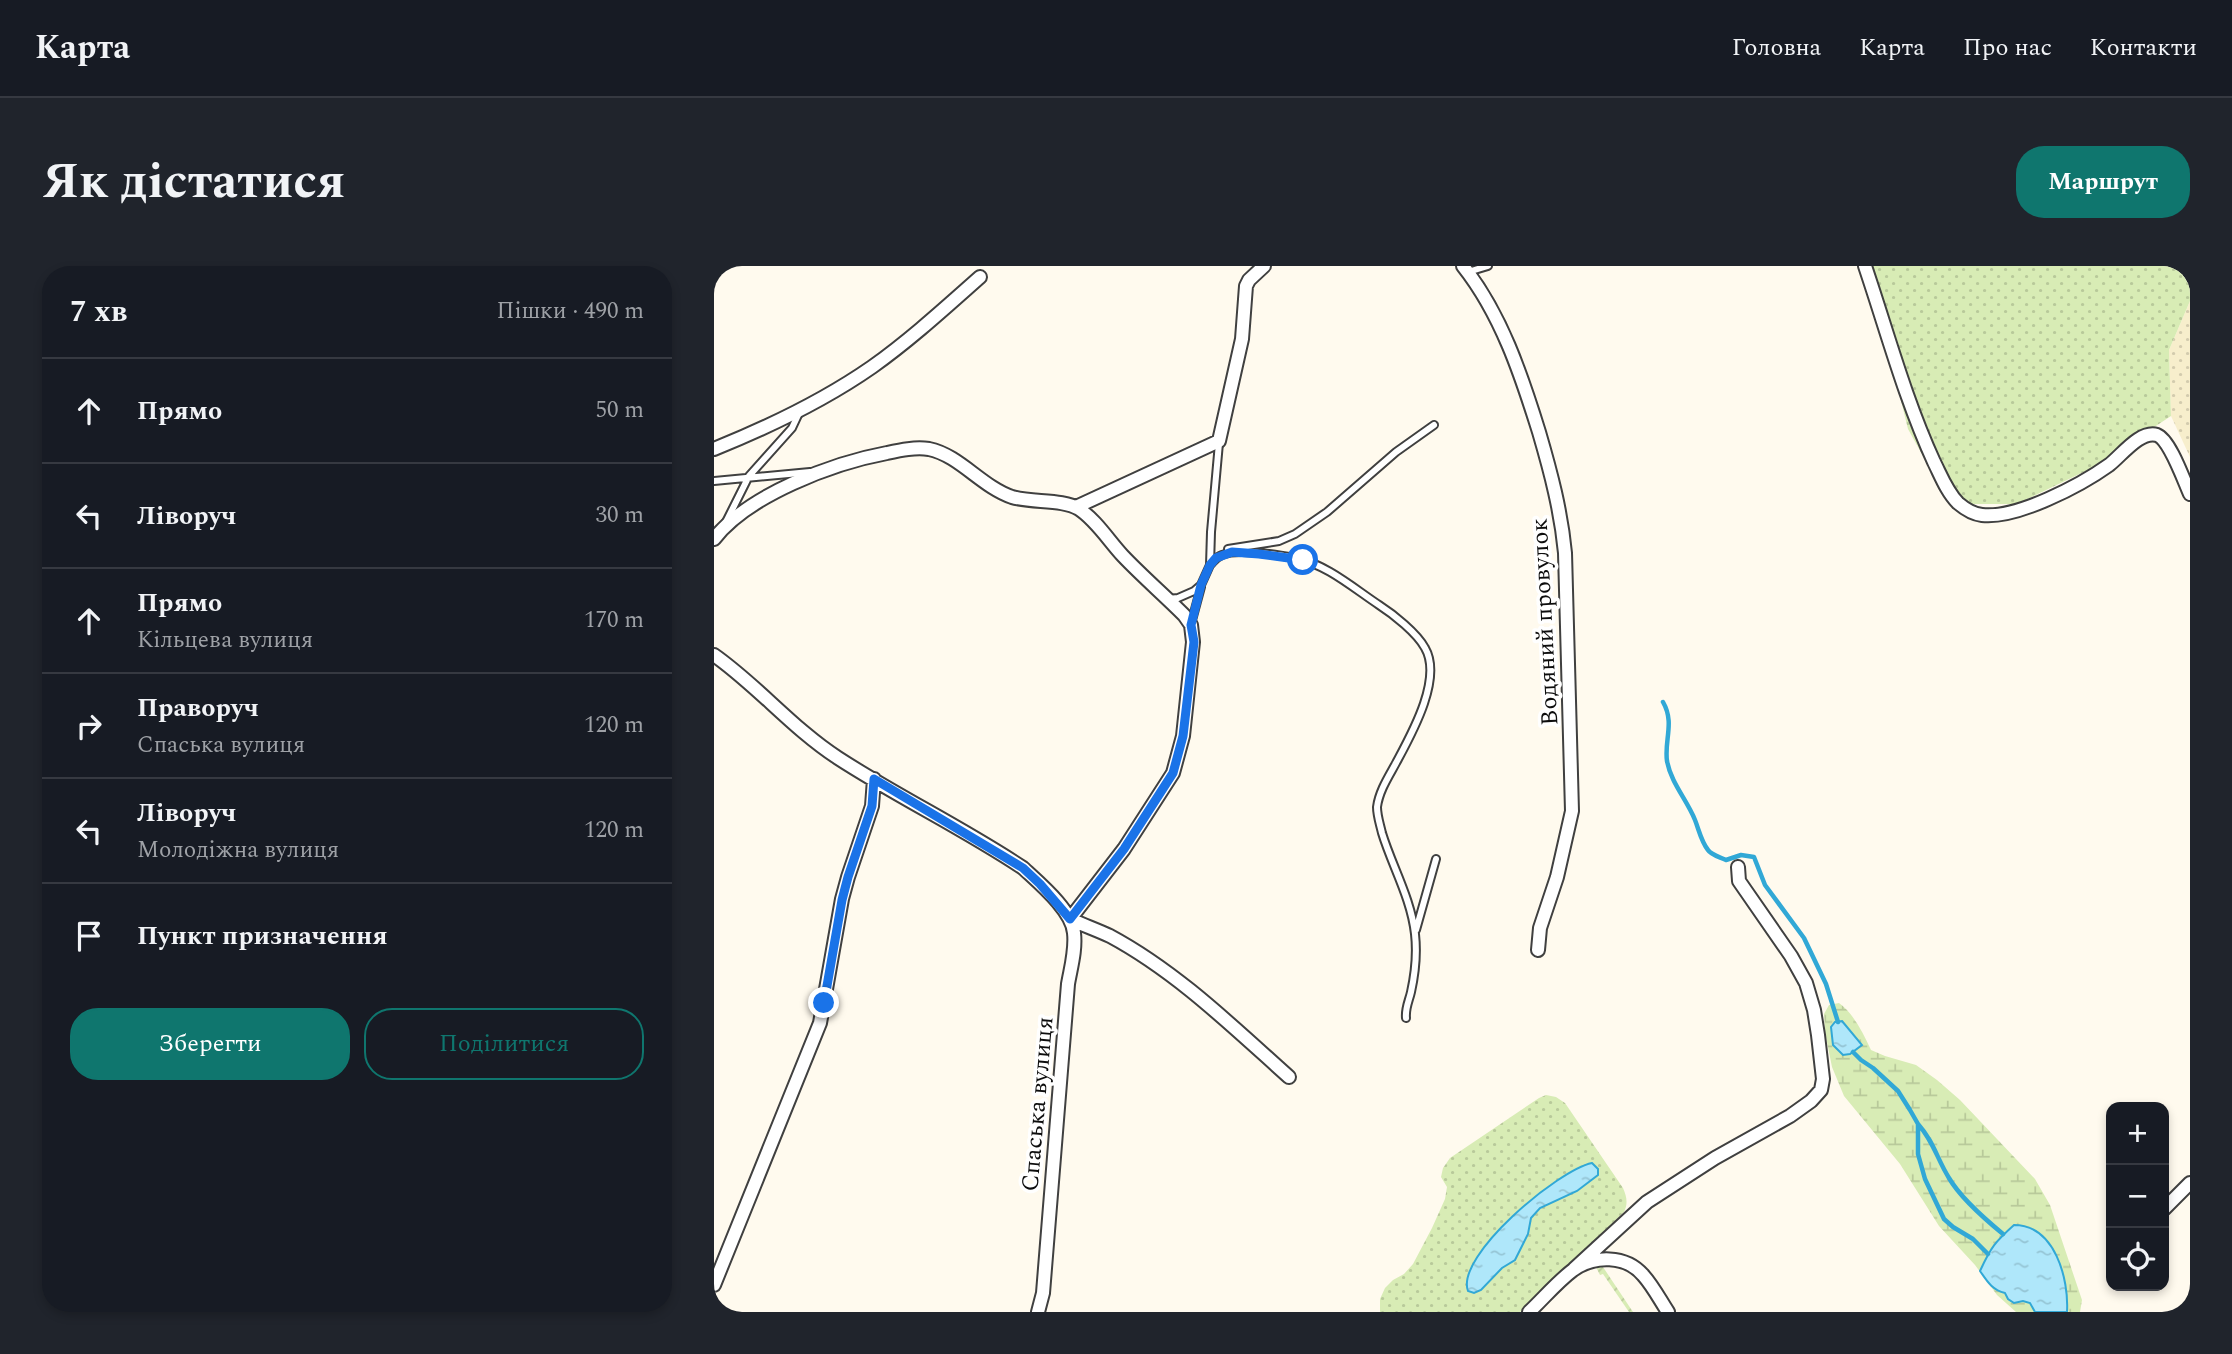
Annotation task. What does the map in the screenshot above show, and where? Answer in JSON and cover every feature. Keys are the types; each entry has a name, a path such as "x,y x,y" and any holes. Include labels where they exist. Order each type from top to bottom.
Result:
{"street":[{"path":"714,539 737,515 791,484 821,470 906,449 930,449 941,453 995,489 1011,496 1076,507 1219,441 1242,339 1246,286 1264,266"},
{"path":"1865,266 1928,447 1951,496 1967,509 1982,515 1997,514 2037,504 2090,477 2137,441 2153,434 2165,440 2190,494"},
{"name":"Водяний провулок","path":"1466,269 1499,326 1523,379 1556,489 1562,519 1572,811 1557,877 1540,928 1538,950"},
{"path":"714,449 802,408 870,368 929,323 980,277"},
{"path":"1070,919 1124,849 1173,773 1183,736 1194,642 1191,625 1076,507"},
{"path":"714,655 816,742 1023,868 1070,919 1109,936 1155,963 1194,993 1289,1077"},
{"path":"714,1285 820,1023 842,900 872,806 874,779"},
{"path":"1529,1312 1647,1202 1716,1158 1790,1116 1821,1090 1823,1079 1818,1035 1806,983 1791,956 1739,881 1738,867"},
{"name":"Спаська вулиця","path":"1038,1312 1044,1293 1068,984 1075,947 1070,919"},
{"path":"2169,1204 2190,1183"},
{"path":"1574,1269 1607,1259 1633,1266 1648,1281 1668,1312"}],"lane":[{"path":"1466,269 1488,266"},
{"path":"723,527 749,477 792,428 802,408"},
{"path":"1191,625 1201,585 1216,558 1227,550 1279,541 1295,534 1327,512 1396,452 1434,425"},
{"path":"1210,565 1219,441"},
{"path":"714,481 821,470"},
{"path":"1216,558 1232,552 1289,557 1315,564 1385,609 1425,648 1430,675 1423,707 1384,785 1377,805 1381,827 1410,909 1415,935 1414,972 1411,995 1405,1010 1406,1018"},
{"path":"1168,599 1187,595 1201,585"},
{"path":"1415,935 1436,859"}],"shaded area":[{"path":"2190,301 2190,457 2171,416 2169,350"}],"green space":[{"path":"1868,266 2190,266 2190,301 2169,350 2171,416 2092,468 2017,504 1969,504 1939,485 1908,429"},
{"path":"1839,1003 1854,1018 1871,1050 1916,1065 1937,1080 1960,1100 2035,1179 2050,1205 2082,1300 2080,1312 2016,1312 1997,1295 1975,1265 1939,1226 1900,1164 1844,1096 1832,1067 1824,1014 1829,1005"},
{"path":"1546,1095 1565,1103 1623,1188 1626,1200 1624,1212 1520,1312 1380,1312 1380,1299 1385,1288 1413,1264 1432,1228 1445,1199 1447,1187 1441,1177 1450,1158"},
{"path":"1596,1267 1603,1267 1633,1312 1629,1312"}],"water":[{"path":"1842,1021 1862,1045 1850,1054 1843,1055 1833,1045 1831,1027 1835,1022"},
{"path":"1592,1163 1598,1169 1598,1175 1577,1191 1540,1208 1531,1218 1528,1234 1515,1260 1502,1268 1481,1290 1474,1293 1468,1291 1468,1276 1477,1257 1512,1216 1556,1181"},
{"path":"2014,1225 2028,1227 2040,1234 2057,1256 2065,1284 2067,1312 2035,1312 2030,1303 2014,1303 2005,1293 1990,1285 1980,1271 1994,1245"}],"waterway":[{"path":"1663,702 1669,724 1666,753 1669,769 1704,843 1711,853 1726,860 1741,855 1754,857 1765,885 1804,938 1826,984 1838,1022"},
{"path":"1853,1052 1898,1091 1918,1124 1918,1154 1925,1179 1944,1219 1973,1239 1988,1254"},
{"path":"1918,1124 1960,1193 2003,1234"}],"route":[{"path":"824,1003 842,900 872,806 874,779 1023,868 1070,919 1124,849 1173,773 1183,736 1194,642 1191,625 1201,585 1210,565 1216,558 1232,552 1303,560"}]}
